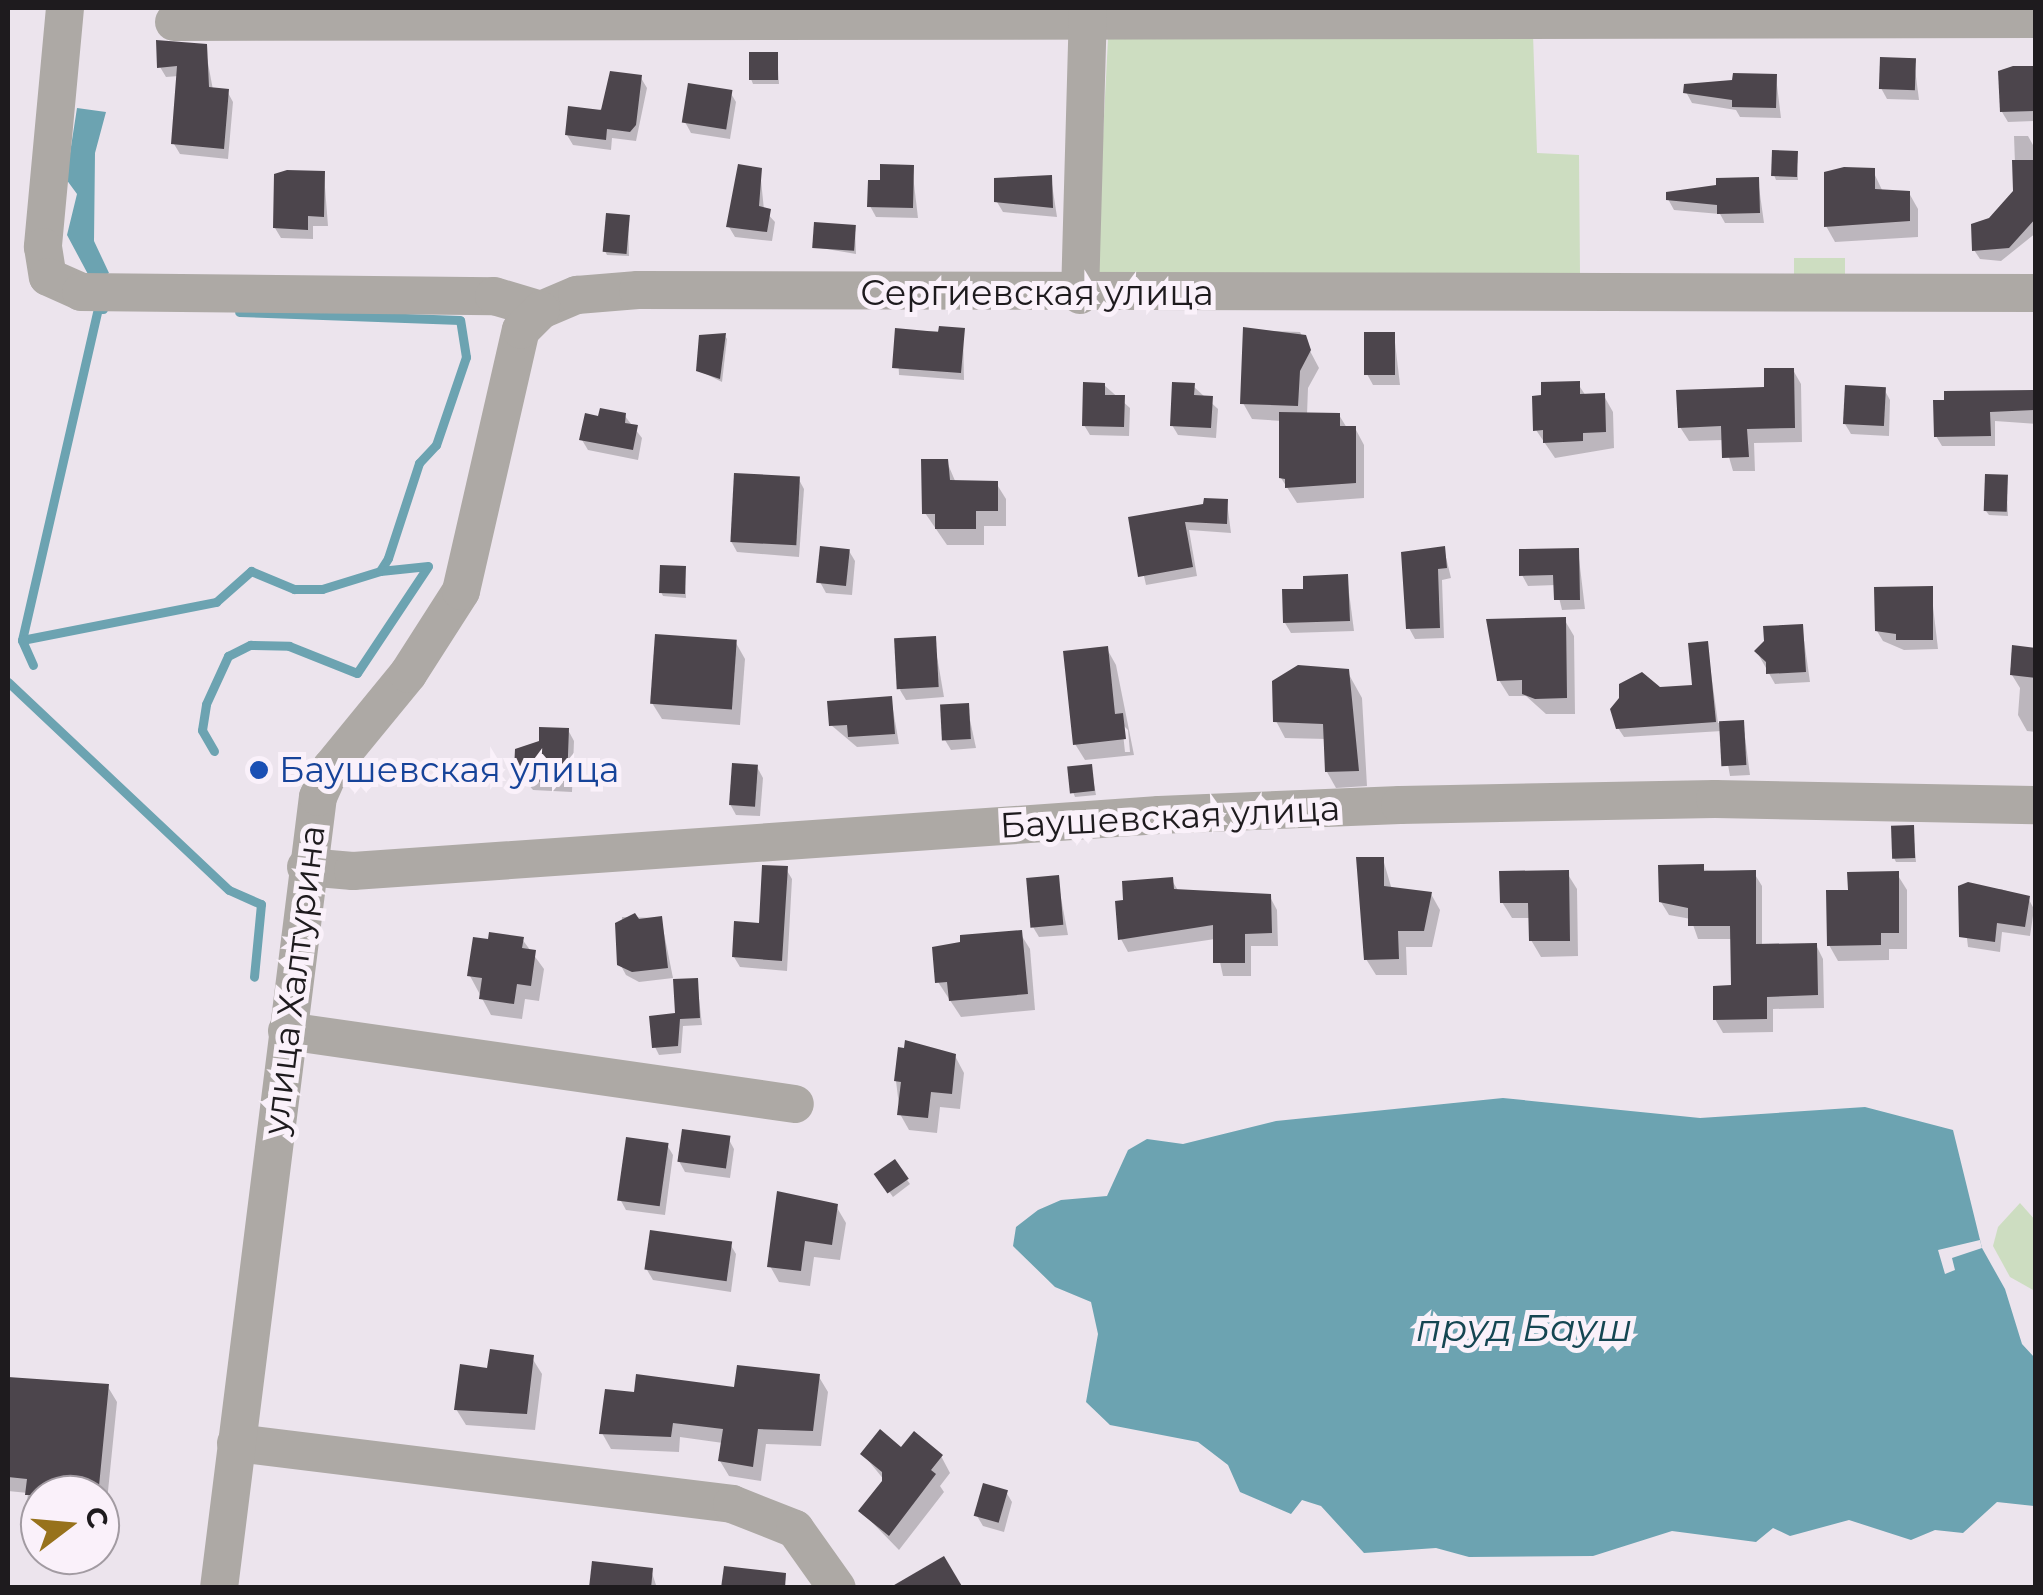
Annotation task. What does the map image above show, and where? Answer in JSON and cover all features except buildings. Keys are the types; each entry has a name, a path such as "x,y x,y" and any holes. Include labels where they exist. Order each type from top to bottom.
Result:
{"street":[{"path":"66,8 45,200 48,277 81,292 494,296 541,310"},
{"path":"174,22 1088,16 2036,18"},
{"path":"1080,294 1088,16"},
{"name":"Сергиевская улица","path":"541,310 578,295 638,290 2036,294"},
{"name":"улица Халтурина","path":"219,1588 306,867 323,781 408,674 461,591 474,555 521,330 541,310"},
{"name":"Баушевская улица","path":"306,867 352,871 1158,815 1400,805 1715,799 2036,805"},
{"path":"287,1031 796,1104"},
{"path":"236,1443 732,1504 795,1529 837,1588"}],"green space":[{"path":"1533,34 1537,153 1579,155 1580,274 1096,273 1108,39"},
{"path":"1794,258 1845,258 1845,280 1794,280"},
{"path":"2020,1203 2035,1220 2035,1291 2010,1277 1993,1246 1998,1227"}],"water":[{"path":"77,108 106,112 95,153 94,241 109,273 100,279 90,278 67,235 77,194 66,179"},
{"name":"пруд Бауш","path":"1503,1098 1700,1118 1865,1107 1953,1130 1982,1248 2005,1289 2022,1344 2035,1358 2035,1506 1997,1502 1963,1533 1935,1530 1911,1540 1849,1520 1790,1536 1773,1528 1756,1542 1672,1531 1593,1556 1469,1557 1436,1548 1364,1553 1321,1506 1302,1500 1291,1514 1240,1492 1228,1465 1198,1442 1110,1425 1086,1402 1098,1334 1091,1302 1055,1287 1013,1246 1016,1227 1038,1210 1061,1200 1107,1196 1128,1150 1147,1139 1183,1144 1276,1121"}],"pier":[{"path":"1980,1240 1982,1248 1952,1258 1955,1270 1945,1274 1938,1250"}],"waterway":[{"path":"22,640 98,309 103,309"},
{"path":"33,665 22,640 216,602 251,571 294,589 322,589 380,571 388,558 419,463 436,445 466,357 460,320 239,312"},
{"path":"214,751 202,730 206,704 228,656 250,645 289,646 357,673 428,566 380,571"},
{"path":"8,682 229,890 261,904 254,977"}],"place":[{"name":"Баушевская улица","path":"259,770"}]}
